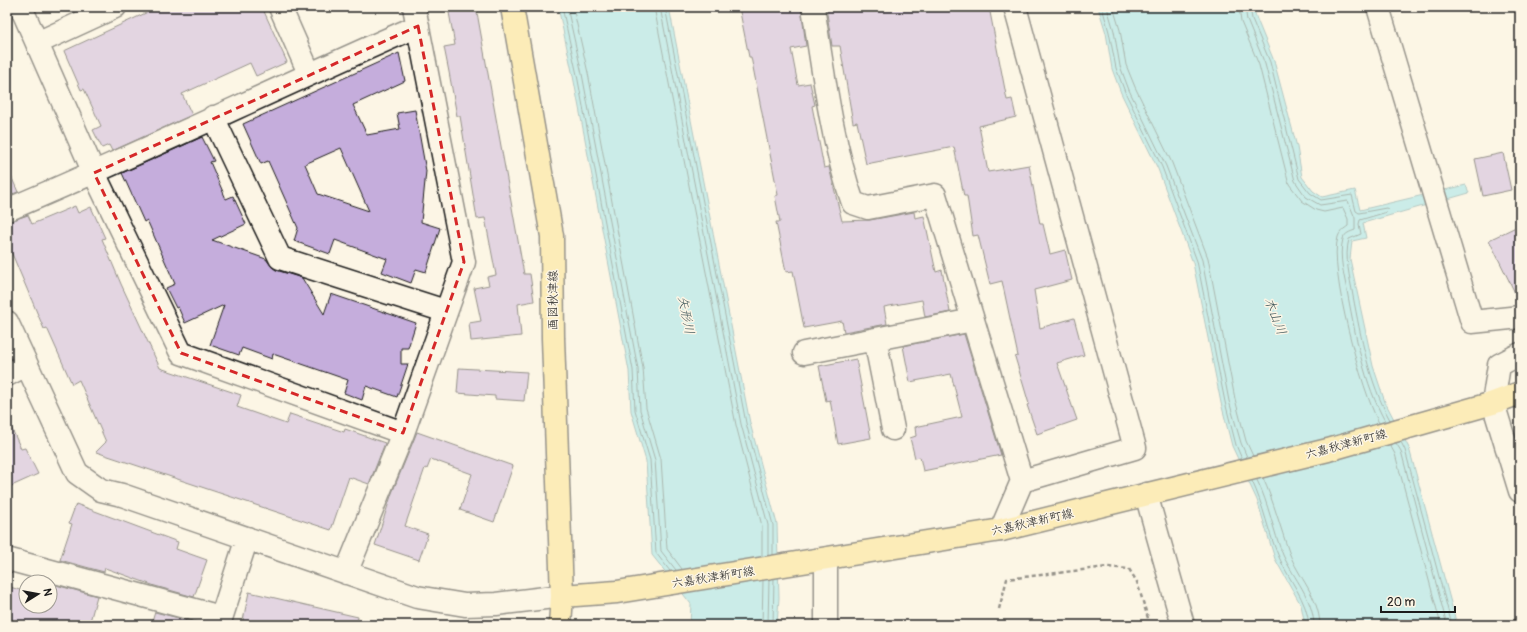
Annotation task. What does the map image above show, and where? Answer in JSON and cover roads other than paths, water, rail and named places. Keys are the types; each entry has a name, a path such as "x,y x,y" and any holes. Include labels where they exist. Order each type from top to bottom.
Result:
{"main road":[{"name":"画図秋津線","path":"512,7 552,236 553,346 562,596"},
{"name":"六嘉秋津新町線","path":"562,596 617,592 826,560 1001,530 1328,450 1493,403 1520,393"},
{"path":"560,625 562,596"}],"street":[{"path":"21,7 94,173 181,353 403,433"},
{"path":"37,43 115,7"},
{"path":"280,7 309,73"},
{"path":"813,7 822,66 844,177 853,203 868,208 935,196 1022,481 1001,530"},
{"path":"1015,7 1135,448 1022,481"},
{"path":"1378,7 1472,322 1520,317"},
{"path":"7,210 94,173 309,73 416,17 464,262 403,433 346,573"},
{"path":"212,117 280,258 445,312"},
{"path":"804,353 972,320"},
{"path":"7,322 77,473 101,490 122,495 417,597 465,605 496,604 562,596"},
{"path":"875,339 893,429"},
{"path":"1520,354 1499,365 1493,403 1520,491"},
{"path":"7,375 26,365"},
{"path":"1146,494 1183,625"},
{"path":"7,559 220,621 247,538"},
{"path":"826,560 826,625"}],"water":[{"name":"矢形川","path":"558,7 669,7 750,423 777,524 779,598 777,625 690,625 691,604 652,555 646,461 631,411 629,371 573,76"},
{"name":"木山川","path":"1098,7 1253,7 1274,61 1297,147 1302,177 1313,191 1322,197 1355,190 1360,210 1466,185 1469,193 1363,223 1366,238 1352,241 1350,259 1373,366 1385,402 1409,448 1457,625 1305,625 1301,605 1275,559 1257,500 1232,446 1221,403 1193,263 1158,169 1121,93 1112,69 1106,33"}]}
